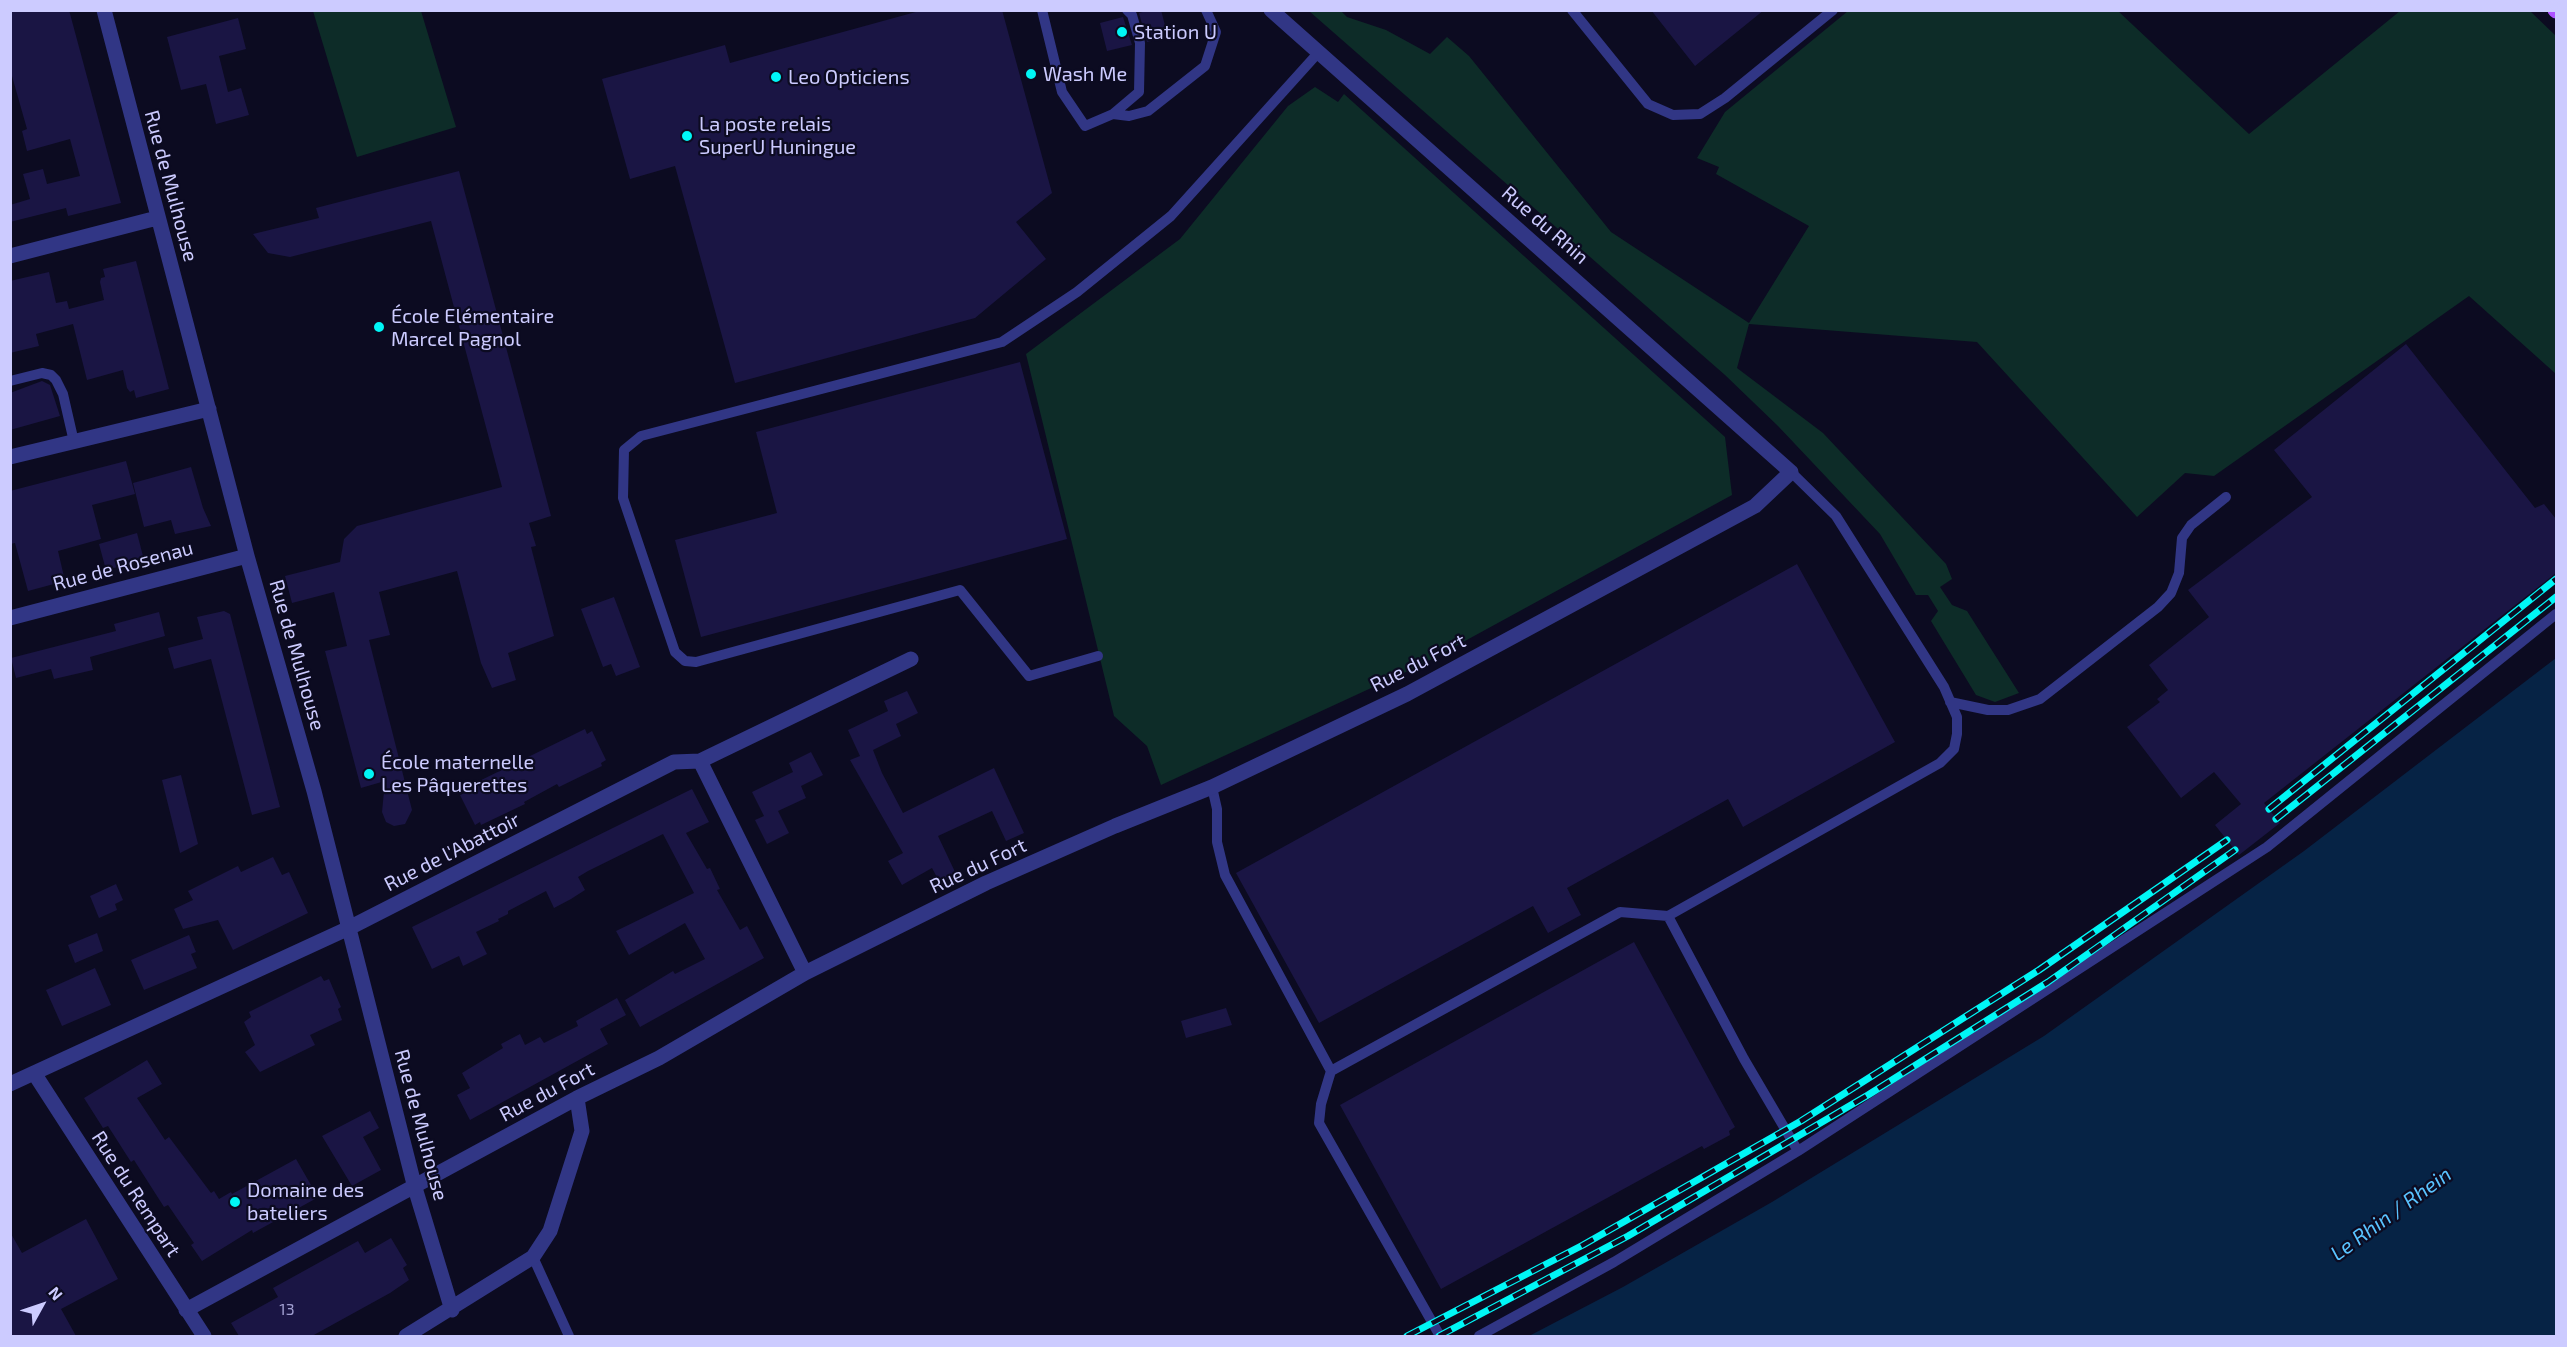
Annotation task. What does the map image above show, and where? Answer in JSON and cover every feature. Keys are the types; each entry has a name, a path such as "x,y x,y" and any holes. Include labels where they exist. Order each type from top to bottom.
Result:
{"street":[{"name":"Rue de Mulhouse","path":"104,10 247,556 314,791 415,1188 452,1310"},
{"name":"Rue du Rhin","path":"1271,10 1791,472"},
{"path":"10,256 157,218"},
{"path":"10,457 209,409"},
{"name":"Rue du Fort","path":"186,1310 578,1098 659,1058 805,973 986,884 1115,826 1212,787 1407,694 1755,506 1791,472"},
{"name":"Rue de Rosenau","path":"10,618 247,556"},
{"name":"Rue de l'Abattoir","path":"10,1084 349,928 674,762 700,761 911,659"},
{"path":"700,761 805,973"},
{"name":"Rue du Rempart","path":"34,1073 204,1336"},
{"path":"406,1336 452,1310 533,1257 550,1231 582,1131 578,1098"}],"lane":[{"path":"1042,10 1062,92 1085,126 1113,114 1139,92 1140,43 1132,15 1127,10"},
{"path":"1113,114 1129,116 1148,111 1205,66 1216,32 1206,10"},
{"path":"1572,10 1648,104 1673,115 1700,114 1708,109 1833,10"},
{"path":"1098,656 1029,675 960,590 696,662 685,661 675,652 623,498 624,450 641,436 1002,342 1077,292 1171,216 1318,53"},
{"path":"10,381 42,373 51,375 63,394 74,442"},
{"path":"1440,1336 1319,1123 1321,1104 1331,1071 1620,912 1668,916 1940,763 1954,749 1957,717 1944,687 1836,516 1791,472"},
{"path":"1950,702 1988,710 2008,710 2040,699 2165,600 2171,593 2179,573 2182,537 2191,525 2226,497"},
{"path":"1479,1336 1614,1262 1798,1152 2267,847 2556,614"},
{"path":"1212,787 1217,809 1217,842 1225,875 1331,1071"},
{"path":"1668,916 1744,1059 1798,1152"},
{"path":"533,1257 569,1336"}],"green space":[{"path":"313,11 421,11 456,127 357,157"},
{"path":"1309,11 1341,11 1347,17 1386,30 1430,54 1447,37 1469,56 1611,232 1749,323 1809,226 1716,174 1719,167 1697,158 1725,112 1848,11 2118,11 2249,134 2400,11 2530,11 2556,36 2556,374 2469,296 2214,476 2185,473 2137,517 1977,342 1749,324 1737,368 1823,433 1946,564 1952,579 1940,587 1952,605 1967,611 2019,693 1995,702 1976,695 1931,621 1938,611 1928,595 1916,595 1880,534 1778,426 1725,375"},
{"path":"1315,87 1338,102 1344,94 1725,437 1732,495 1421,665 1161,785 1147,746 1114,716 1026,354 1180,239 1288,106"}],"water":[{"name":"Le Rhin / Rhein","path":"2556,658 2556,1336 1529,1336 1623,1287 1772,1202 2044,1036 2304,851"}],"building":[{"path":"10,10 69,10 121,203 68,216 66,208 10,222 10,205 30,199 23,174 43,169 47,184 80,176 70,139 27,151 22,131 27,129 10,69"},
{"path":"923,10 1002,10 1052,193 1016,222 1046,259 975,318 735,383 675,166 630,179 602,79 725,45 730,63"},
{"path":"1161,10 1168,37 1147,42 1139,13"},
{"path":"1651,10 1764,10 1695,66"},
{"path":"1123,17 1132,45 1107,51 1100,23"},
{"path":"238,18 246,49 219,56 228,92 241,88 249,115 216,124 206,84 181,90 167,37"},
{"path":"459,171 551,516 529,523 536,546 531,547 554,636 508,653 516,680 492,688 481,663 457,571 379,592 390,635 369,640 412,810 405,824 394,826 386,822 382,812 385,781 361,788 325,651 347,646 334,592 292,603 285,576 340,562 344,539 357,526 502,487 431,221 290,257 268,253 253,234 319,218 316,208"},
{"path":"136,261 169,389 136,398 134,390 130,392 127,388 123,370 87,380 73,324 36,334 39,346 10,353 10,281 49,272 56,303 67,301 69,309 104,300 100,282 101,278 105,277 103,269"},
{"path":"2406,344 2535,508 2544,504 2556,519 2556,573 2264,803 2280,823 2239,855 2215,825 2241,804 2214,772 2181,798 2127,727 2160,702 2157,699 2168,690 2149,665 2209,617 2188,590 2312,497 2274,450"},
{"path":"1020,362 1067,539 701,637 675,540 777,513 756,432"},
{"path":"42,381 50,385 60,416 10,430 10,393"},
{"path":"126,461 135,494 92,505 101,539 58,551 65,581 28,591 15,543 10,544 10,491"},
{"path":"191,467 211,526 175,534 171,520 144,527 133,483"},
{"path":"137,533 144,560 106,570 99,544"},
{"path":"1797,564 1895,742 1743,827 1728,799 1567,888 1581,915 1548,933 1533,906 1319,1023 1236,873"},
{"path":"614,597 640,667 616,676 611,664 603,667 581,609"},
{"path":"224,611 230,614 280,807 252,815 211,659 174,669 168,648 203,639 197,617"},
{"path":"159,612 165,636 90,657 93,670 54,679 51,669 16,678 11,658 116,631 114,624"},
{"path":"907,691 918,713 896,724 901,736 873,750 903,813 994,768 1024,833 1006,841 992,811 938,836 956,874 940,883 932,868 902,885 888,861 903,853 850,760 860,756 848,730 888,711 884,701"},
{"path":"585,729 587,734 592,731 606,760 601,763 602,766 559,787 557,784 524,802 525,804 481,825 480,822 475,825 460,795 465,793 463,789"},
{"path":"811,752 823,775 801,786 806,798 778,811 789,833 767,844 755,820 764,816 752,792 793,772 789,763"},
{"path":"181,775 198,844 180,853 162,780"},
{"path":"692,789 709,822 686,833 707,869 710,868 720,889 717,890 740,930 747,926 764,958 640,1027 625,1000 673,971 675,974 705,959 685,923 629,955 616,931 694,893 663,834 578,877 585,890 554,908 546,891 508,911 508,914 498,919 499,921 476,932 487,954 463,966 459,956 432,969 412,927"},
{"path":"273,857 282,875 289,872 308,913 233,950 218,920 183,929 174,909 193,900 188,891 238,866 241,872"},
{"path":"116,884 123,900 115,904 117,910 99,918 90,896"},
{"path":"97,933 103,951 75,963 68,945"},
{"path":"189,935 196,952 191,954 197,968 144,990 131,960"},
{"path":"1634,942 1735,1127 1729,1131 1730,1135 1704,1149 1702,1146 1441,1289 1340,1105"},
{"path":"95,968 111,1005 62,1026 46,990"},
{"path":"321,976 324,981 329,979 341,1007 338,1009 342,1020 310,1035 315,1045 260,1072 245,1052 255,1045 244,1022 251,1017 249,1012"},
{"path":"617,998 626,1015 600,1029 608,1044 470,1120 457,1095 470,1088 462,1073 503,1048 501,1044 520,1034 525,1045 540,1037 544,1043 578,1026 576,1021"},
{"path":"1226,1008 1232,1025 1186,1038 1181,1021"},
{"name":"Domaine des bateliers","path":"147,1060 162,1084 137,1098 165,1140 169,1137 211,1193 214,1191 219,1199 231,1192 232,1194 296,1159 315,1192 312,1194 315,1199 253,1233 252,1230 202,1261 191,1245 194,1243 168,1205 164,1207 134,1160 131,1162 108,1126 103,1128 84,1098"},
{"path":"370,1111 379,1128 363,1137 381,1170 352,1186 322,1136"},
{"path":"86,1219 118,1279 61,1309 76,1336 10,1336 10,1232 22,1253"},
{"path":"391,1238 407,1265 403,1268 409,1280 312,1336 239,1336 231,1323 278,1297 273,1288 358,1241 365,1253"}],"railway":[{"path":"2269,809 2556,579"},
{"path":"2276,819 2556,597"},
{"path":"1407,1336 1583,1245 1801,1121 2039,970 2227,840"},
{"path":"1439,1336 1628,1236 1868,1095 2048,982 2235,850"}],"place":[{"name":"Station U","path":"1122,32"},
{"name":"Wash Me","path":"1031,74"},
{"name":"Leo Opticiens","path":"776,77"},
{"name":"La poste relais SuperU Huningue","path":"687,136"},
{"name":"École Elémentaire Marcel Pagnol","path":"379,327"},
{"name":"École maternelle Les Pâquerettes","path":"369,774"},
{"name":"Domaine des bateliers","path":"235,1202"}]}
